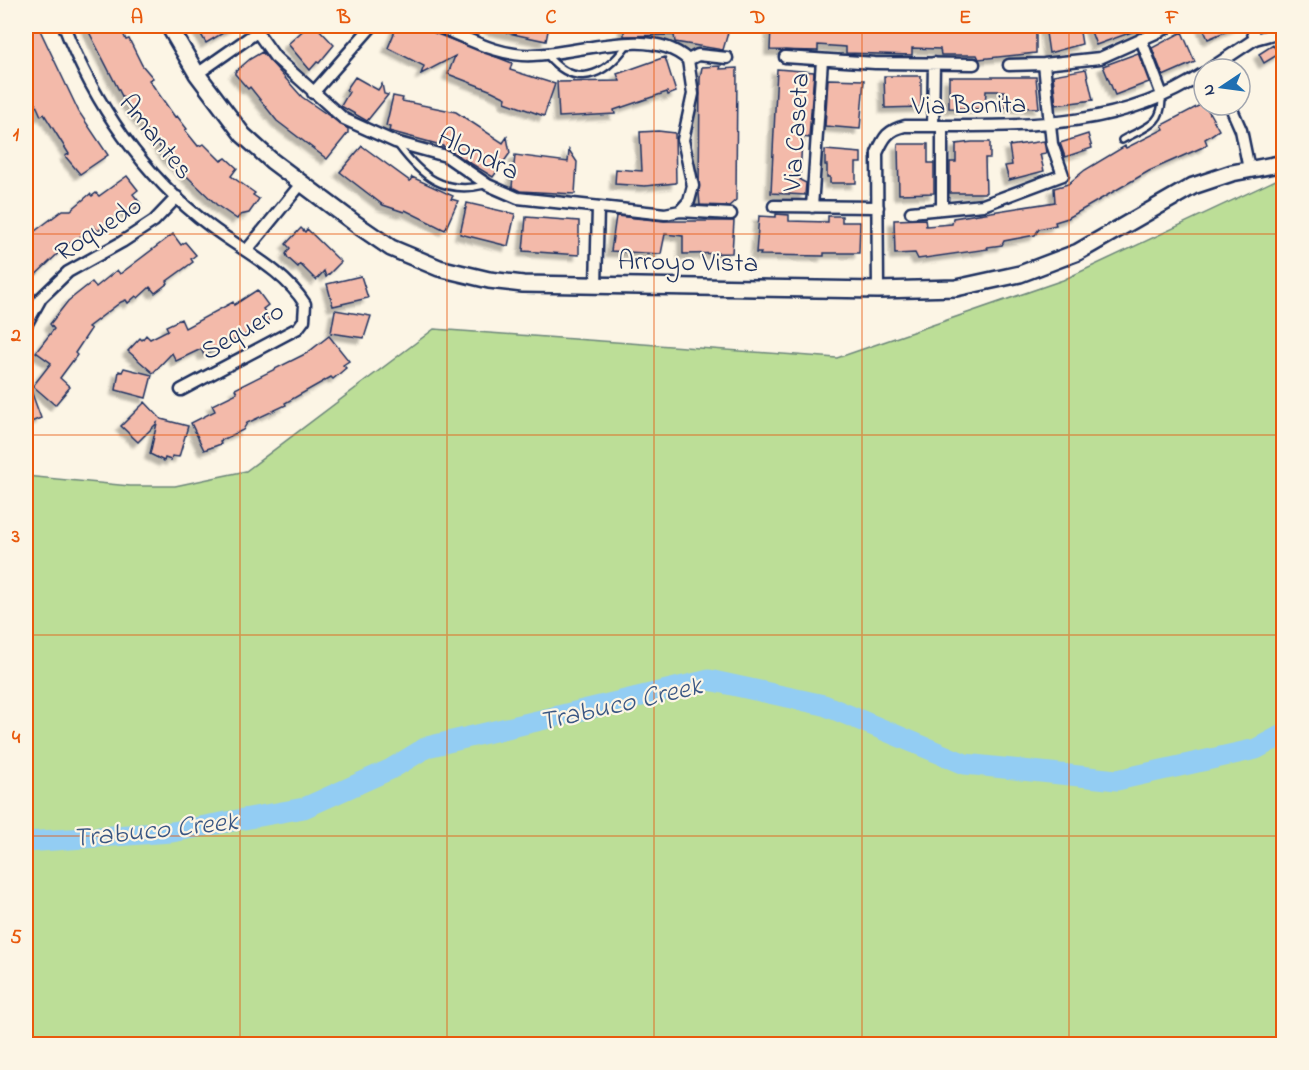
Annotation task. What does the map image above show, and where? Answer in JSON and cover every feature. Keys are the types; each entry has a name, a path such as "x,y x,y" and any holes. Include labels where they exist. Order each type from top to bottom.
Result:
{"street":[{"name":"Amantes","path":"64,26 97,97 118,131 177,197 209,226 247,250"},
{"name":"Arroyo Vista","path":"169,26 197,74 243,135 302,184 391,248 439,268 489,280 596,286 878,290 956,288 1020,274 1078,252 1193,186 1249,169 1284,163"},
{"path":"313,93 372,26"},
{"path":"437,26 502,52 532,56 651,43 668,46 688,60 693,94 682,140 692,192 680,211"},
{"path":"1251,26 1256,39"},
{"path":"197,74 255,29"},
{"name":"Alondra","path":"255,29 275,57 344,120 395,142 446,156 488,184 518,198 665,214 680,211 730,214"},
{"path":"1009,64 1044,64 1100,58 1165,29"},
{"path":"1228,57 1256,39 1284,31"},
{"path":"1141,39 1162,95"},
{"path":"688,60 698,55 727,58"},
{"name":"Via Caseta","path":"785,57 974,64"},
{"name":"Via Caseta","path":"812,207 822,60"},
{"path":"934,63 942,209"},
{"path":"910,212 983,205 1063,175 1052,144 1044,64"},
{"name":"Via Bonita","path":"878,290 877,153 884,137 891,129 905,126 1049,125 1112,113 1162,95 1192,79"},
{"path":"1235,117 1241,130 1249,169"},
{"path":"247,250 302,184"},
{"name":"Roquedo","path":"26,325 41,298 68,272 154,221 177,197"},
{"name":"Via Caseta","path":"774,206 878,207"},
{"path":"596,286 598,208"},
{"name":"Sequero","path":"182,390 272,343 298,328 304,320 305,304 301,297 247,250"}],"lane":[{"path":"545,53 559,69 572,75 593,74 615,62 627,45"},
{"path":"1122,140 1158,120 1162,111 1162,95"},
{"path":"395,142 417,171 443,185 466,190 488,184"}],"green space":[{"path":"1284,178 1283,1044 26,1044 26,476 130,486 175,486 246,471 434,329 837,358 1063,280"}],"building":[{"path":"26,26 38,26 79,112 108,155 80,174 65,156 69,154 44,114 41,116 26,82"},
{"path":"86,26 120,26 126,40 129,39 142,65 153,78 149,80 175,117 177,116 187,129 185,130 198,146 204,144 221,161 226,158 237,168 231,176 255,193 253,195 259,199 249,213 240,215 237,219 218,206 170,160 123,98"},
{"path":"196,26 235,26 206,43"},
{"path":"308,26 316,26 334,45 310,70 288,44"},
{"path":"397,26 430,26 434,33 512,63 510,70 555,84 544,116 505,102 506,98 492,91 448,74 455,56 421,74 424,66 388,48"},
{"path":"491,26 549,26 546,41 490,29"},
{"path":"624,26 730,26 723,50 675,42 674,35 624,36"},
{"path":"771,26 1036,26 1036,53 979,59 977,55 941,55 940,49 912,48 912,55 846,53 846,47 818,45 818,51 770,50"},
{"path":"1045,26 1079,26 1082,44 1049,53"},
{"path":"1089,26 1146,26 1146,27 1096,45"},
{"path":"1202,26 1239,26 1208,39"},
{"path":"1182,32 1193,57 1192,63 1163,76 1152,48"},
{"path":"1273,45 1279,54 1264,63 1259,54"},
{"path":"262,52 302,97 348,129 348,133 327,159 277,121 250,87 248,89 235,74 250,59"},
{"path":"1138,53 1149,82 1115,95 1103,66"},
{"path":"665,57 676,92 668,95 667,92 614,110 615,114 559,117 557,82 620,81 617,74"},
{"path":"721,66 720,69 737,68 736,200 729,206 700,205 700,78 702,67"},
{"path":"777,69 814,72 809,138 802,137 800,180 806,183 805,195 771,193"},
{"path":"1086,69 1093,100 1056,105 1053,75"},
{"path":"884,76 921,76 921,107 885,108"},
{"path":"355,77 378,90 382,84 384,94 388,95 367,121 341,106 349,92 346,90"},
{"path":"949,77 1036,77 1039,108 1003,107 1004,91 986,91 985,109 949,108"},
{"path":"828,79 864,80 860,129 825,126"},
{"path":"393,96 403,98 402,101 456,112 503,143 507,137 510,153 493,177 441,145 389,131 390,127 386,126"},
{"path":"1192,109 1192,117 1212,117 1219,130 1205,139 1207,144 1203,147 1149,171 1068,218 1055,222 1056,225 1039,229 1035,235 1004,241 1002,245 987,247 988,249 918,259 915,253 895,254 894,220 925,219 926,226 952,224 953,218 1055,202 1054,188 1068,184 1085,170 1125,146 1126,148 1164,129 1162,125"},
{"path":"640,132 675,133 676,183 645,186 615,184 616,169 642,171"},
{"path":"1088,134 1092,148 1065,157 1060,143"},
{"path":"1044,141 1046,153 1040,154 1044,171 1009,180 1005,166 1012,165 1009,146"},
{"path":"990,142 990,158 985,158 986,193 950,193 950,162 956,162 956,144"},
{"path":"898,144 928,144 928,163 934,163 934,193 899,194"},
{"path":"362,146 410,181 412,177 453,196 451,199 458,201 445,230 405,210 404,212 383,205 340,172"},
{"path":"569,150 577,162 575,194 520,191 512,187 515,155 568,162"},
{"path":"825,150 861,153 861,163 856,163 856,183 830,183 830,177 827,177 827,165 825,165"},
{"path":"127,176 138,190 133,194 141,204 128,214 124,210 98,231 93,226 70,245 69,243 26,284 26,228 31,234 63,210 71,210 90,194 92,196 96,193 99,196"},
{"path":"467,203 515,214 508,246 460,234"},
{"path":"776,214 789,215 789,221 828,222 828,216 842,216 842,222 860,222 859,253 824,253 824,256 760,255 761,253 756,253 759,216 776,217"},
{"path":"616,216 664,221 734,221 732,253 683,254 683,236 665,234 661,254 611,251"},
{"path":"526,217 579,221 579,255 523,251"},
{"path":"301,228 305,232 307,229 341,262 326,277 324,271 316,280 300,264 298,267 288,258 286,254 290,248 286,244"},
{"path":"173,234 181,245 185,242 196,255 191,259 193,262 155,293 150,287 138,298 136,296 128,303 126,300 121,302 88,327 91,329 75,353 77,355 60,378 70,387 55,405 33,386 51,363 36,352 54,329 50,324 68,301 92,282 96,287 117,270 120,274"},
{"path":"361,276 368,298 333,306 327,284"},
{"path":"257,290 268,305 263,309 270,319 253,331 204,355 201,349 176,361 172,353 153,373 128,351 146,335 150,339 168,330 166,326 181,319 185,328 233,302 234,305"},
{"path":"335,310 371,316 364,338 331,333"},
{"path":"329,336 349,361 343,365 346,368 333,379 331,377 285,403 286,405 247,423 243,430 220,441 221,444 204,450 191,423 215,411 212,405 237,393 235,389 307,353"},
{"path":"124,368 152,375 146,398 116,390 119,371 122,372"},
{"path":"26,377 41,418 26,424"},
{"path":"145,402 161,419 188,426 179,457 172,456 171,460 165,458 164,461 150,454 157,423 138,442 121,426"}],"waterway":[{"name":"Trabuco Creek","path":"26,842 172,832 304,808 391,769 427,747 709,680 824,705 965,764 1117,780 1256,749 1284,734"}]}
